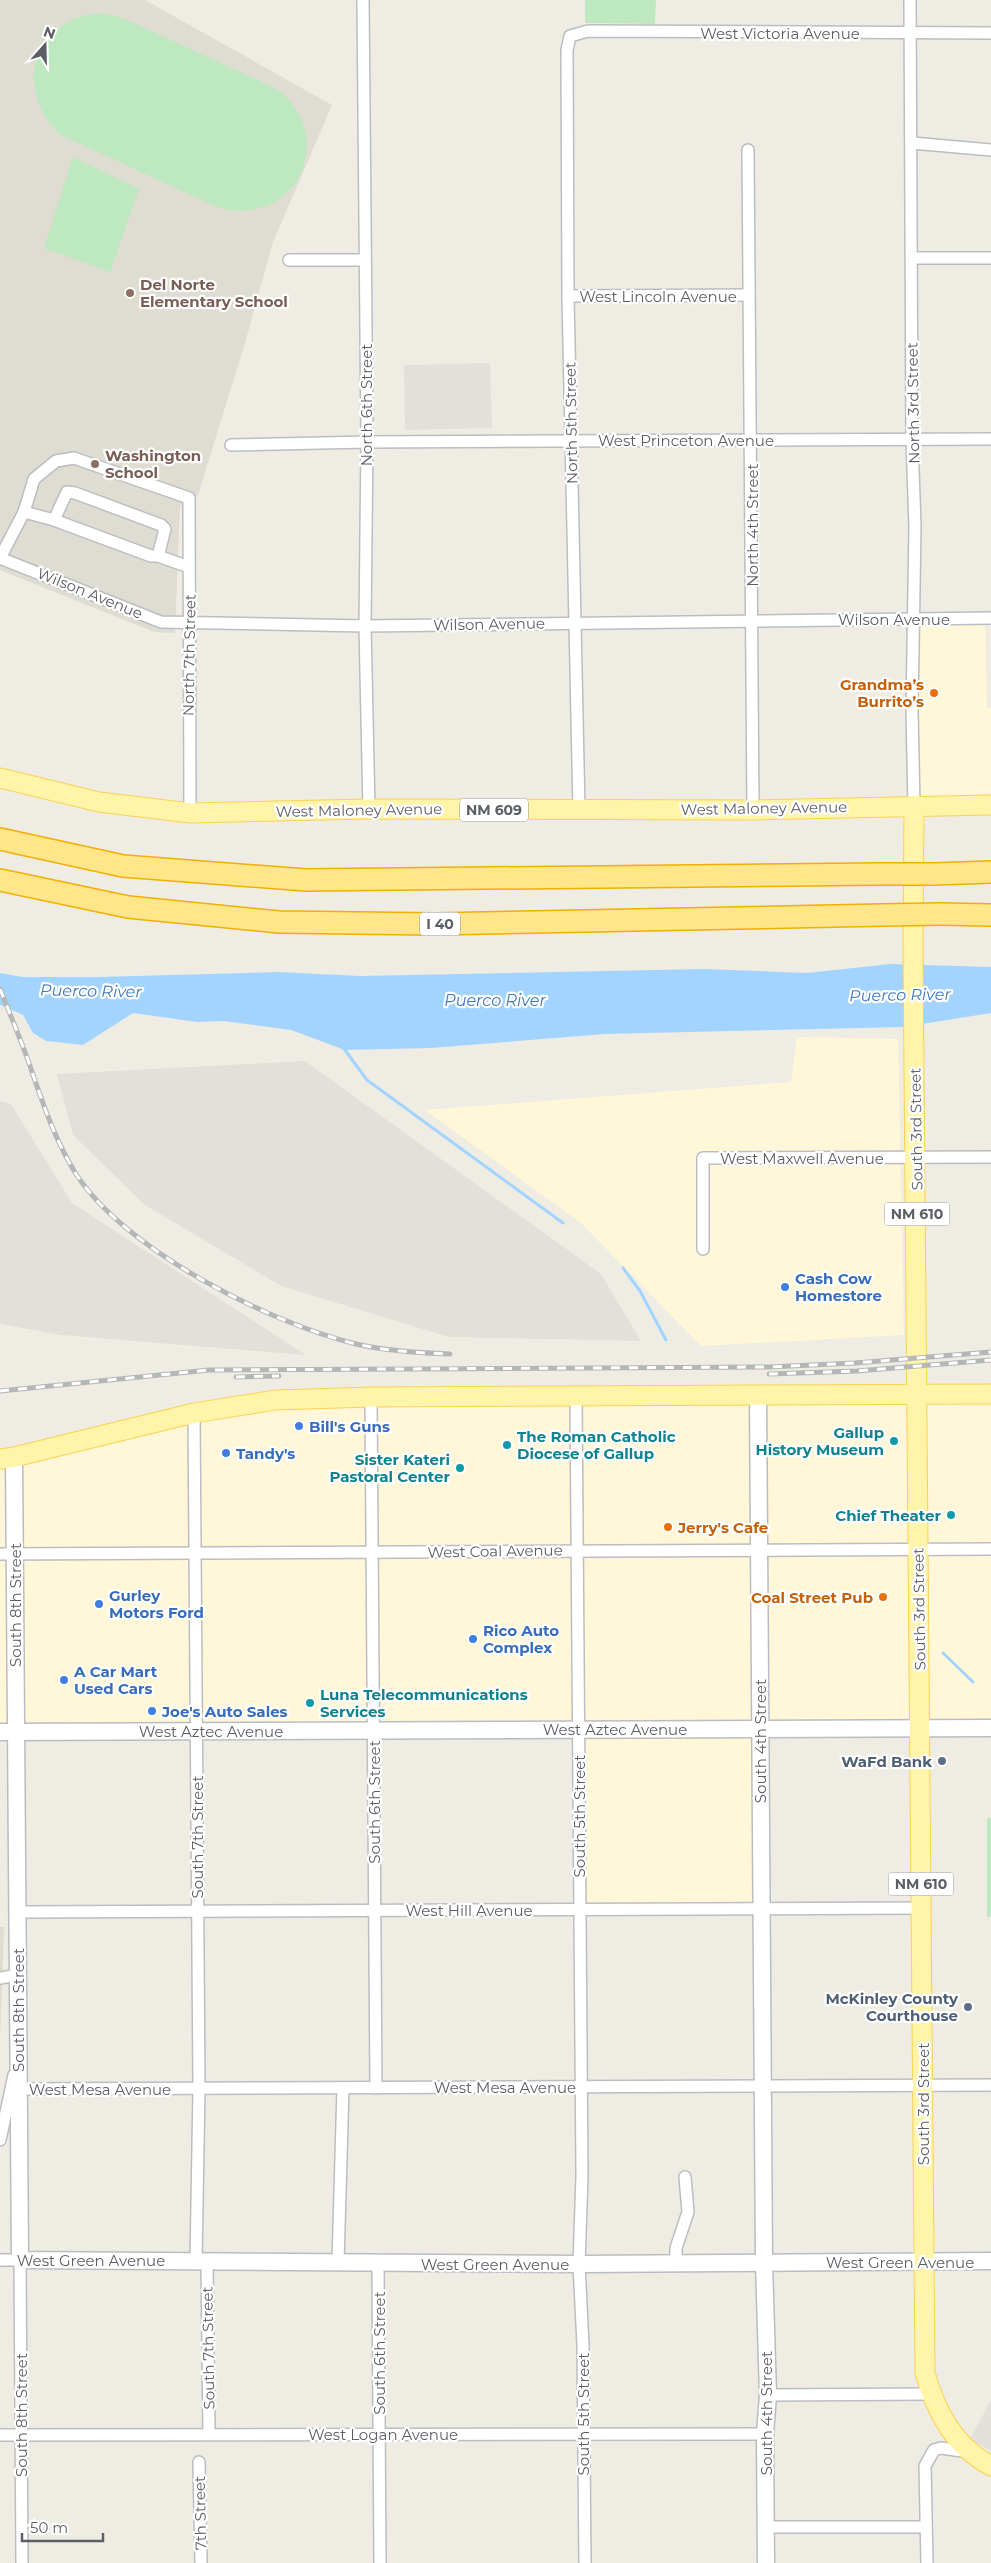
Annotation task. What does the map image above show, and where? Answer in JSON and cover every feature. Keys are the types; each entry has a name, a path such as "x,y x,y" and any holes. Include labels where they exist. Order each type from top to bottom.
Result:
{"highway":[{"path":"2,839 123,866 306,880 991,872"},
{"name":"I 40","path":"0,880 128,907 279,922 434,924 940,914 991,915"}],"main road":[{"name":"West Maloney Avenue","path":"0,778 99,802 190,813 369,809 753,810 914,805 991,805"},
{"name":"South 3rd Street","path":"914,805 913,953 918,1394 917,1550 924,2373 935,2403"},
{"path":"7,1458 194,1413 276,1400 371,1397 991,1394"},
{"name":"NM 610","path":"935,2403 949,2429 970,2452 991,2466"}],"street":[{"name":"North 6th Street","path":"363,0 367,442 366,626 369,809"},
{"name":"North 3rd Street","path":"910,0 912,441 915,620 912,710 914,805"},
{"name":"West Victoria Avenue","path":"570,36 588,31 991,33"},
{"name":"North 5th Street","path":"570,36 567,50 568,296 579,810"},
{"path":"912,143 991,150"},
{"name":"North 4th Street","path":"748,150 752,440 753,810"},
{"path":"912,258 991,258"},
{"path":"290,260 364,260"},
{"name":"West Lincoln Avenue","path":"568,296 749,295"},
{"name":"West Princeton Avenue","path":"231,445 367,442 912,441 991,439"},
{"name":"North 7th Street","path":"24,512 34,478 56,460 66,458 74,458 102,466 189,498 188,710 190,813"},
{"path":"54,520 67,492 75,492 161,525 165,530 158,556"},
{"path":"0,558 24,512 54,520 151,556 158,556 189,567"},
{"name":"Wilson Avenue","path":"0,558 161,622 366,626 991,618"},
{"name":"West Maxwell Avenue","path":"702,1249 703,1158 991,1157"},
{"name":"South 4th Street","path":"758,1395 763,2086"},
{"name":"South 5th Street","path":"576,1396 581,2087"},
{"name":"South 6th Street","path":"371,1397 376,2088"},
{"name":"South 7th Street","path":"194,1413 199,2088 202,2261 209,2434"},
{"name":"South 8th Street","path":"7,1458 8,1732 17,1912 18,1975 22,2563"},
{"name":"West Coal Avenue","path":"8,1554 991,1549"},
{"name":"West Aztec Avenue","path":"8,1732 991,1728"},
{"name":"West Hill Avenue","path":"17,1912 921,1908"},
{"path":"0,1978 18,1975"},
{"path":"0,2140 18,2056"},
{"name":"West Mesa Avenue","path":"18,2089 991,2085"},
{"path":"763,2086 764,2262"},
{"path":"579,2264 581,2087"},
{"path":"338,2262 343,2088"},
{"path":"676,2263 676,2248 688,2212 686,2177"},
{"name":"West Green Avenue","path":"0,2260 338,2262 378,2264 991,2261"},
{"name":"South 4th Street","path":"764,2262 768,2395 765,2434 766,2563"},
{"name":"South 6th Street","path":"378,2264 380,2563"},
{"name":"South 5th Street","path":"579,2264 584,2434 585,2563"},
{"path":"768,2395 935,2403"},
{"name":"West Logan Avenue","path":"0,2435 765,2434"},
{"path":"927,2563 925,2466 934,2450 941,2448 970,2452"},
{"name":"7th Street","path":"199,2462 200,2563"},
{"path":"766,2527 926,2527"}],"shaded area":[{"name":"Del Norte Elementary School","path":"0,0 145,0 332,105 273,242 245,343 198,495 180,506 175,633 154,632 0,570"},
{"path":"490,363 492,428 405,430 404,365"},
{"path":"985,618 987,708 991,708 991,805 914,805 915,620"},
{"path":"797,1037 898,1039 904,1335 701,1346 581,1223 425,1110 791,1082"},
{"path":"305,1061 601,1274 641,1341 449,1337 281,1286 145,1205 73,1135 57,1074"},
{"path":"0,1101 11,1104 72,1203 306,1355 61,1335 0,1324"},
{"path":"991,1394 991,1728 760,1729 761,1909 580,1910 579,1730 0,1732 0,1459 276,1400"},
{"path":"0,1927 4,1927 0,2039"},
{"path":"991,2400 991,2451 970,2439"}],"green space":[{"path":"585,0 656,0 655,24 585,23"},
{"path":"100,13 123,18 277,89 296,109 305,131 306,154 300,175 287,193 268,205 245,211 217,207 61,135 46,117 37,98 34,78 37,59 45,42 58,28 77,18"},
{"path":"73,157 139,189 110,272 44,248"},
{"path":"987,1818 991,1818 991,1917 987,1917"}],"water":[{"name":"Puerco River","path":"890,964 991,967 991,1013 903,1027 605,1034 431,1048 345,1050 291,1030 223,1021 197,1022 133,1013 83,1045 46,1041 33,1033 23,1015 0,1005 0,973 23,977 279,972 360,976 704,969 807,973"}],"waterway":[{"path":"342,1046 367,1080 563,1223"},
{"path":"623,1268 640,1291 666,1340"},
{"path":"943,1653 973,1682"}],"railway":[{"path":"0,989 50,1122 62,1148 76,1174 99,1202 128,1230 163,1256 202,1280 282,1319 321,1334 356,1344 403,1351 450,1354"},
{"path":"0,1391 209,1370 769,1367 855,1363 991,1352"},
{"path":"769,1374 857,1371 991,1360"},
{"path":"236,1377 279,1376"}],"place":[{"name":"Del Norte Elementary School","path":"130,293"},
{"name":"Washington School","path":"95,464"},
{"name":"Grandma’s Burrito’s","path":"934,693"},
{"name":"Cash Cow Homestore","path":"785,1287"},
{"name":"Bill's Guns","path":"299,1426"},
{"name":"Gallup History Museum","path":"894,1441"},
{"name":"The Roman Catholic Diocese of Gallup","path":"507,1445"},
{"name":"Tandy's","path":"226,1453"},
{"name":"Sister Kateri Pastoral Center","path":"460,1468"},
{"name":"Chief Theater","path":"951,1515"},
{"name":"Jerry's Cafe","path":"668,1527"},
{"name":"Coal Street Pub","path":"883,1597"},
{"name":"Gurley Motors Ford","path":"99,1604"},
{"name":"Rico Auto Complex","path":"473,1639"},
{"name":"A Car Mart Used Cars","path":"64,1680"},
{"name":"Luna Telecommunications Services","path":"310,1703"},
{"name":"Joe's Auto Sales","path":"152,1711"},
{"name":"WaFd Bank","path":"942,1761"},
{"name":"McKinley County Courthouse","path":"968,2007"}]}
